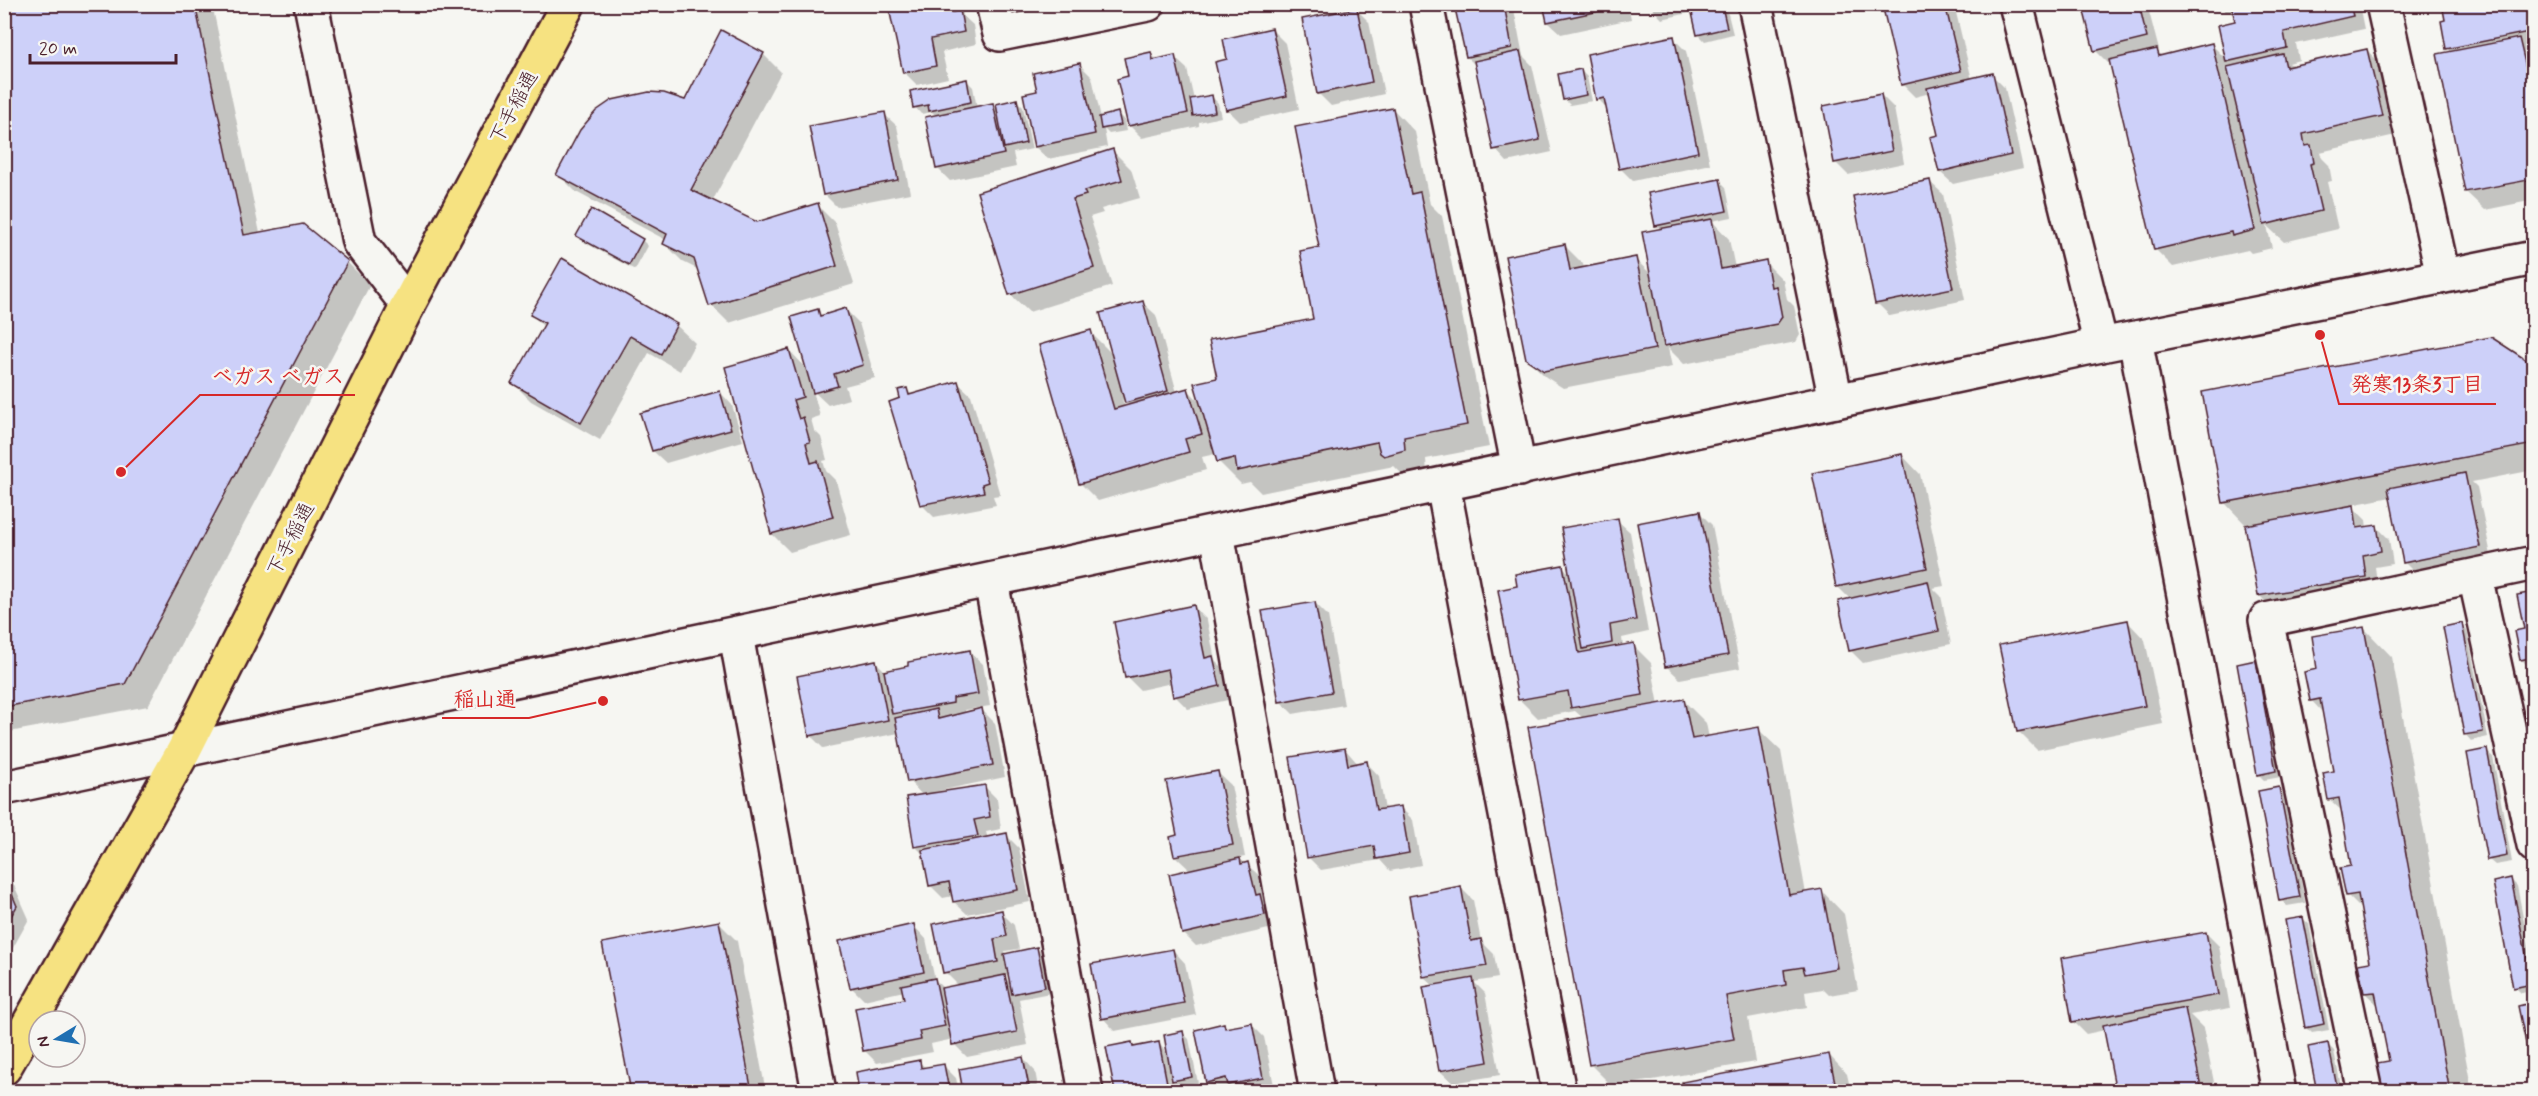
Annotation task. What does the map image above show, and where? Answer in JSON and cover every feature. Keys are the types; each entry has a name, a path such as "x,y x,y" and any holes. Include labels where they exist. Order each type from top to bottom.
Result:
{"main road":[{"name":"下手稲通","path":"4,1068 183,752 408,305 568,4"}],"street":[{"path":"311,4 359,243 408,305"},
{"path":"993,4 1000,34 1148,4"},
{"path":"1426,4 1519,469"},
{"path":"1755,4 1836,401"},
{"path":"2016,4 2101,345"},
{"path":"2383,4 2443,276"},
{"path":"4,788 2101,345 2534,258"},
{"path":"2135,339 2279,1092"},
{"path":"1443,485 1559,1092"},
{"path":"1217,532 1317,1092"},
{"path":"2365,1092 2266,620 2534,563"},
{"path":"2475,576 2534,845"},
{"path":"991,581 1086,1092"},
{"path":"736,634 819,1092"}],"building":[{"path":"4,4 195,4 244,235 303,224 348,261 125,684 4,707"},
{"path":"888,4 952,4 953,12 960,10 964,32 931,39 936,66 903,73"},
{"path":"1454,4 1504,4 1512,48 1466,57"},
{"path":"1543,4 1619,4 1619,7 1547,22"},
{"path":"1882,4 1945,4 1961,71 1901,85"},
{"path":"2082,4 2139,4 2147,38 2094,51"},
{"path":"2231,4 2350,4 2353,16 2284,32 2287,48 2226,62 2218,25 2235,21"},
{"path":"2442,4 2534,4 2534,31 2446,49 2441,21 2445,20"},
{"path":"1722,6 1727,28 1697,35 1692,13"},
{"path":"1357,8 1372,82 1317,94 1302,19"},
{"path":"1272,28 1287,96 1226,110 1215,62 1227,59 1223,39"},
{"path":"721,30 764,53 691,190 757,222 818,203 837,266 709,306 694,259 663,244 667,234 556,175 580,130 596,111 612,100 649,92 664,93 685,100"},
{"path":"1674,36 1698,152 1619,169 1604,98 1596,100 1587,54"},
{"path":"2519,38 2534,101 2534,179 2465,192 2437,54"},
{"path":"2212,43 2255,230 2232,236 2231,232 2154,250 2109,60 2157,49 2159,56"},
{"path":"2367,49 2383,116 2303,134 2305,146 2311,145 2314,163 2310,164 2321,211 2264,225 2227,67 2283,54 2286,67"},
{"path":"1520,51 1540,140 1493,150 1474,61"},
{"path":"1151,52 1153,60 1175,55 1188,113 1128,126 1117,79 1128,76 1124,58"},
{"path":"1080,63 1095,134 1034,147 1023,94 1037,91 1033,73"},
{"path":"1581,69 1586,95 1563,100 1558,74"},
{"path":"1993,73 2011,155 1939,172 1930,137 1938,135 1927,88"},
{"path":"967,79 971,102 929,111 928,105 913,108 910,91"},
{"path":"1881,94 1892,151 1834,163 1823,106"},
{"path":"1212,95 1215,112 1193,116 1190,99"},
{"path":"1017,99 1026,143 1004,148 996,104"},
{"path":"993,103 1004,154 936,169 925,117"},
{"path":"1393,108 1411,194 1420,192 1467,425 1404,437 1405,450 1384,456 1380,453 1377,442 1237,471 1235,458 1217,462 1194,383 1217,378 1209,340 1313,319 1300,251 1319,247 1295,127"},
{"path":"885,112 898,180 823,195 809,126"},
{"path":"1118,112 1121,125 1101,129 1099,117"},
{"path":"1113,149 1122,180 1084,191 1086,195 1073,199 1094,268 1009,295 977,192"},
{"path":"1720,179 1727,211 1655,226 1648,193"},
{"path":"1930,180 1953,288 1875,304 1853,196"},
{"path":"591,209 643,239 629,265 576,236"},
{"path":"1712,219 1721,269 1766,260 1771,287 1776,286 1782,317 1777,324 1664,346 1642,232"},
{"path":"1565,244 1570,270 1636,257 1655,349 1544,371 1526,359 1505,256"},
{"path":"562,258 677,324 661,354 630,336 581,423 511,383 545,323 530,315"},
{"path":"1143,301 1168,391 1125,403 1100,313"},
{"path":"846,308 863,365 834,374 838,386 813,393 791,317 818,309 820,316"},
{"path":"1091,330 1114,409 1188,388 1202,434 1185,439 1189,452 1079,484 1039,345"},
{"path":"2491,337 2534,365 2534,444 2223,503 2202,392"},
{"path":"789,349 803,397 793,400 799,419 803,417 810,442 806,443 811,463 818,461 833,517 771,534 725,367"},
{"path":"958,381 988,482 982,484 984,492 920,505 889,402 900,398 898,390 907,388 909,395"},
{"path":"720,391 731,429 652,451 640,413"},
{"path":"1902,454 1927,568 1836,587 1812,473"},
{"path":"2465,473 2480,547 2403,563 2388,488"},
{"path":"2354,505 2357,528 2377,525 2381,551 2363,555 2366,577 2258,596 2245,525"},
{"path":"1700,511 1728,655 1665,667 1637,523"},
{"path":"1618,518 1636,620 1610,625 1612,643 1583,649 1561,528"},
{"path":"1563,565 1579,653 1634,643 1643,695 1571,708 1568,691 1518,700 1498,590 1517,586 1515,574"},
{"path":"1928,581 1939,631 1849,651 1838,601"},
{"path":"2534,592 2534,676 2530,658 2520,660 2514,631 2524,629 2517,595"},
{"path":"1315,602 1332,692 1279,702 1262,611"},
{"path":"1194,605 1205,658 1213,656 1220,686 1173,697 1168,669 1125,678 1114,622"},
{"path":"2128,620 2145,706 2017,732 1999,645"},
{"path":"2462,623 2483,732 2464,735 2443,627"},
{"path":"2364,627 2450,1092 2382,1092 2377,1063 2389,1061 2375,992 2364,993 2358,964 2370,962 2358,894 2346,896 2340,868 2351,866 2339,798 2328,800 2323,773 2333,771 2320,699 2310,701 2304,672 2317,669 2312,636"},
{"path":"970,650 978,694 953,698 953,703 892,714 884,671 908,666 908,662"},
{"path":"876,660 888,720 809,736 797,676"},
{"path":"2256,660 2276,771 2257,775 2237,664"},
{"path":"1684,699 1692,739 1759,727 1789,895 1822,889 1837,968 1805,974 1803,967 1784,970 1786,985 1726,996 1734,1039 1589,1065 1528,727"},
{"path":"982,708 993,765 907,782 895,718 936,709 938,719"},
{"path":"1345,748 1348,765 1367,761 1376,810 1401,806 1409,853 1376,859 1374,846 1307,858 1290,757"},
{"path":"2487,749 2507,856 2487,860 2467,753"},
{"path":"1218,771 1233,845 1174,856 1170,837 1177,835 1166,781"},
{"path":"985,785 990,817 974,820 978,836 914,847 906,797"},
{"path":"2279,787 2300,897 2279,901 2258,791"},
{"path":"1007,833 1018,890 953,902 949,882 929,886 922,850"},
{"path":"1240,858 1241,864 1248,862 1256,895 1260,894 1265,915 1182,934 1169,874"},
{"path":"4,876 17,906 4,928"},
{"path":"2511,878 2532,984 2513,988 2493,882"},
{"path":"1461,886 1471,941 1481,939 1487,966 1423,977 1409,896"},
{"path":"1002,910 1007,936 994,939 998,962 943,973 933,924"},
{"path":"2303,917 2324,1024 2305,1028 2285,920"},
{"path":"719,921 752,1092 631,1092 602,943"},
{"path":"914,924 924,972 850,988 839,941"},
{"path":"2206,932 2218,995 2072,1022 2061,958"},
{"path":"1037,947 1045,987 1012,994 1004,954"},
{"path":"1173,949 1184,1003 1101,1019 1091,964"},
{"path":"1005,975 1017,1032 952,1045 941,988"},
{"path":"935,978 945,1026 919,1031 921,1040 863,1051 855,1008 904,999 901,985"},
{"path":"1473,978 1488,1062 1439,1071 1423,987"},
{"path":"2534,1002 2534,1081 2518,1006"},
{"path":"2185,1008 2202,1092 2116,1092 2103,1025"},
{"path":"1224,1023 1225,1028 1252,1023 1263,1078 1228,1085 1226,1078 1206,1083 1195,1030"},
{"path":"1183,1031 1192,1077 1172,1081 1164,1035"},
{"path":"1132,1042 1133,1047 1159,1042 1168,1088 1151,1092 1115,1092 1106,1047"},
{"path":"2328,1043 2338,1092 2317,1092 2308,1047"},
{"path":"1829,1054 1837,1092 1684,1092 1682,1082"},
{"path":"1023,1057 1030,1092 963,1092 959,1069"},
{"path":"920,1060 921,1068 944,1064 948,1085 926,1089 926,1092 859,1092 856,1072"}],"place":[{"name":"発寒13条3丁目","path":"2320,335"},
{"name":"ベガス ベガス","path":"121,472"},
{"name":"稲山通","path":"603,701"}]}
